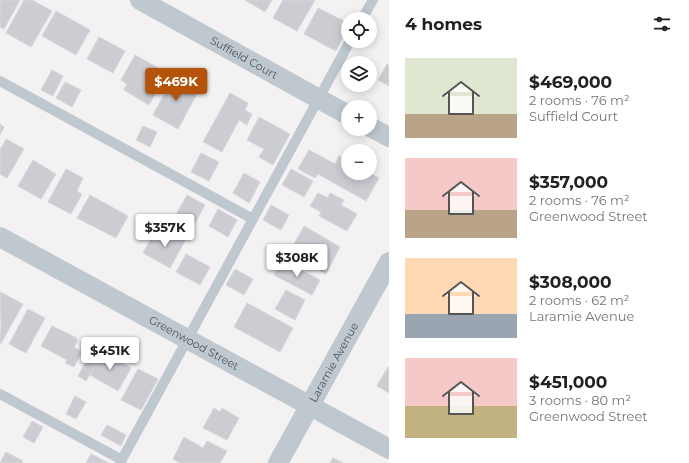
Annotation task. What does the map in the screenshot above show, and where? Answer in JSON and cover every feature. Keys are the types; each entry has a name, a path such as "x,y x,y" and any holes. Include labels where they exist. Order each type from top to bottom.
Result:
{"street":[{"name":"Suffield Court","path":"140,0 341,111"},
{"path":"377,131 389,137"},
{"name":"Greenwood Street","path":"0,237 389,449"},
{"name":"Laramie Avenue","path":"278,463 389,262"}],"lane":[{"path":"366,12 373,0"},
{"path":"0,394 121,462 346,48"},
{"path":"0,81 253,220"}],"building":[{"path":"0,0 20,0 4,29 0,27"},
{"path":"24,0 32,0 52,11 31,47 6,33"},
{"path":"245,0 272,0 265,12"},
{"path":"283,0 315,0 297,31 273,18"},
{"path":"318,8 341,20 341,41 336,51 304,34"},
{"path":"56,11 90,30 76,55 42,36"},
{"path":"99,37 125,51 113,73 87,59"},
{"path":"135,55 167,73 149,105 124,90 127,84 121,80"},
{"path":"387,64 389,65 389,86 378,80"},
{"path":"52,70 63,76 53,96 41,90"},
{"path":"174,76 199,90 178,129 153,115"},
{"path":"65,82 81,90 72,107 56,98"},
{"path":"230,93 248,103 245,110 252,114 247,125 239,120 222,152 203,142"},
{"path":"259,117 290,134 273,165 259,157 264,149 247,140"},
{"path":"0,124 4,127 0,135"},
{"path":"143,126 157,132 150,147 136,140"},
{"path":"6,139 24,149 7,178 0,174 0,150"},
{"path":"309,150 335,164 339,156 341,157 341,180 377,180 377,177 379,178 366,201 318,174 315,178 298,169"},
{"path":"201,153 219,162 209,181 191,172"},
{"path":"33,160 56,174 41,199 18,186"},
{"path":"66,169 83,178 77,191 82,194 71,214 48,202"},
{"path":"291,169 313,181 304,197 282,185"},
{"path":"244,173 260,182 249,203 233,193"},
{"path":"318,193 328,198 330,193 344,200 341,205 357,214 347,231 319,216 321,212 310,206"},
{"path":"90,195 128,216 116,238 77,218"},
{"path":"187,195 205,205 195,223 177,213"},
{"path":"271,205 289,215 281,230 263,220"},
{"path":"218,209 237,220 228,237 209,226"},
{"path":"304,226 340,247 326,274 303,261 306,255 292,248"},
{"path":"168,230 186,239 170,268 143,253 153,235 162,240"},
{"path":"186,254 210,267 200,285 176,272"},
{"path":"282,260 320,280 312,295 274,275"},
{"path":"235,269 253,279 244,295 226,285"},
{"path":"286,290 305,300 295,320 275,309"},
{"path":"0,292 23,304 0,345 1,324"},
{"path":"247,303 293,328 280,352 234,327"},
{"path":"28,309 45,318 26,353 9,344"},
{"path":"52,326 77,338 76,339 78,340 74,347 82,352 74,367 65,363 67,360 41,346"},
{"path":"102,352 131,368 118,391 90,375"},
{"path":"88,358 97,362 86,381 78,376"},
{"path":"388,367 389,368 389,393 377,386"},
{"path":"138,369 158,379 141,410 121,400"},
{"path":"75,396 86,402 76,419 66,414"},
{"path":"214,408 220,412 222,408 239,418 227,440 203,428"},
{"path":"32,421 43,427 34,443 23,437"},
{"path":"107,425 126,435 121,446 101,435"},
{"path":"184,437 203,448 207,441 227,451 220,463 180,463 173,459"},
{"path":"6,452 23,461 22,463 0,463"},
{"path":"91,454 109,463 86,463"},
{"path":"333,458 343,463 330,463"}]}
